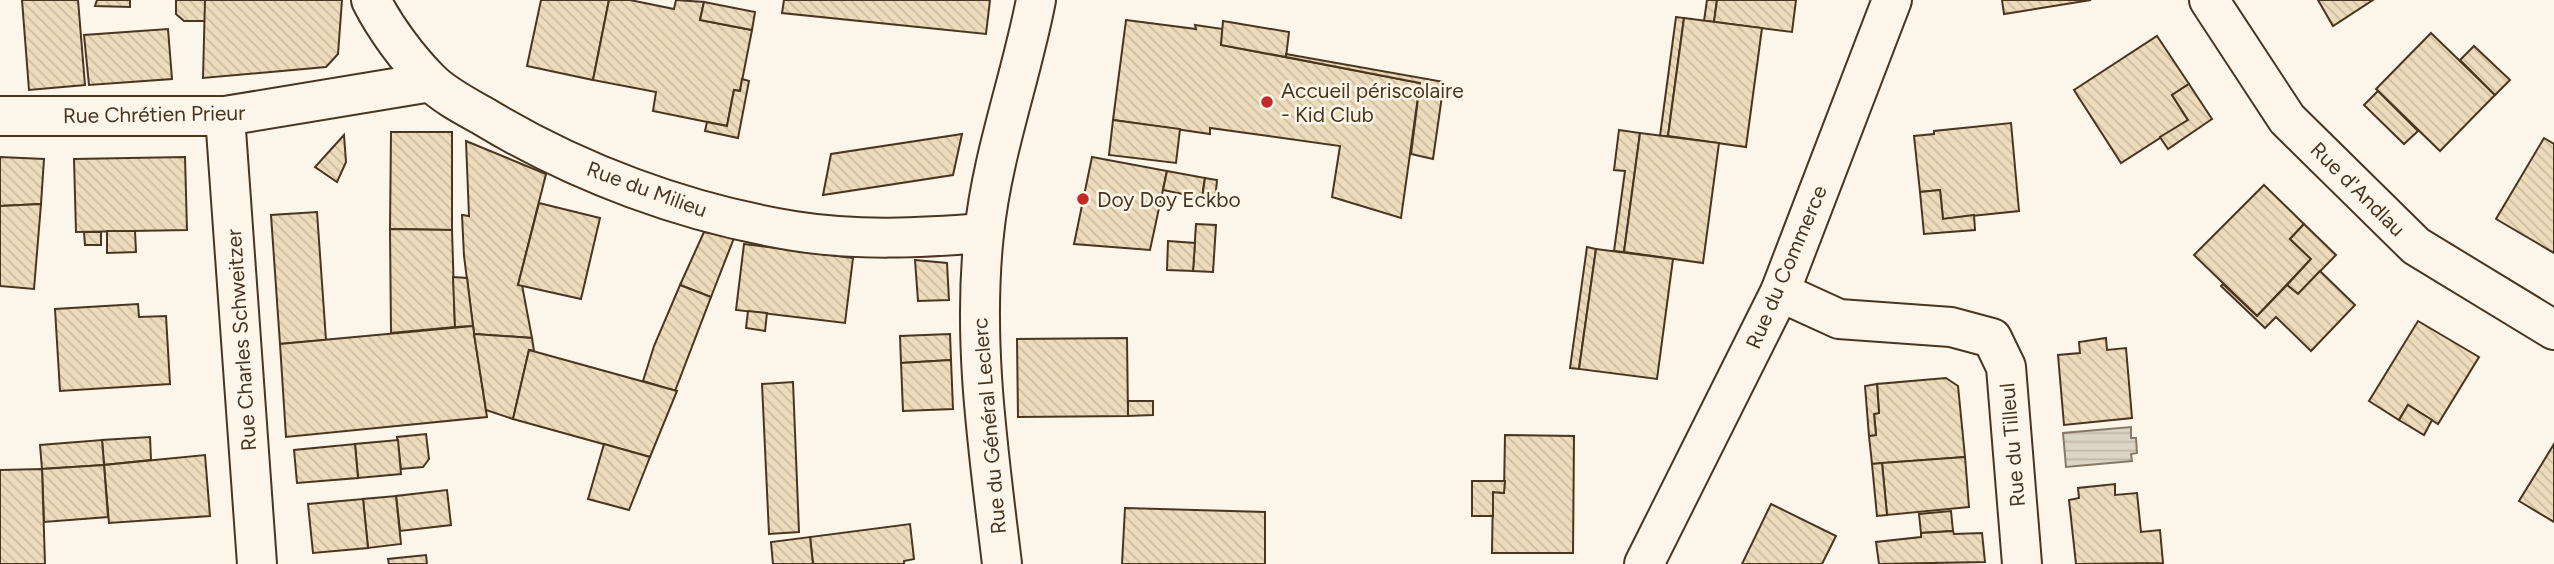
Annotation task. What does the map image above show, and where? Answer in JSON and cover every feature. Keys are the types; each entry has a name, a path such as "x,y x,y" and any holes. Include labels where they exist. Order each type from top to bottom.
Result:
{"street":[{"name":"Rue du Milieu","path":"371,0 400,44 431,82 500,127 547,151 629,186 705,211 796,231 843,236 933,237 984,233"},
{"name":"Rue du Général Leclerc","path":"1002,564 980,370 978,323 984,233 990,193 1036,0"},
{"name":"Rue du Commerce","path":"1644,564 1780,292 1892,0"},
{"name":"Rue d'Andlau","path":"2209,0 2287,119 2416,246 2554,330"},
{"name":"Rue Chrétien Prieur","path":"0,116 225,117 431,82"},
{"name":"Rue Charles Schweitzer","path":"225,117 257,564"},
{"name":"Rue du Tilleul","path":"1780,292 1839,319 1951,327 1992,338 2006,367 2022,564"}],"shaded area":[{"path":"2131,427 2131,438 2136,438 2137,453 2131,454 2132,461 2066,467 2063,433"}],"building":[{"path":"22,0 78,0 85,85 29,90"},
{"path":"97,0 130,0 130,7 95,6"},
{"path":"176,0 205,0 205,21 184,21 176,14"},
{"path":"205,0 342,0 338,54 326,67 203,78"},
{"path":"541,0 609,0 593,80 527,66"},
{"path":"609,0 630,0 674,9 676,0 704,2 700,20 752,30 740,91 734,90 727,126 653,111 656,92 593,80"},
{"path":"784,0 990,0 986,34 782,13"},
{"path":"1707,0 1717,0 1714,22 1704,21"},
{"path":"1717,0 1796,0 1792,32 1714,22"},
{"path":"2002,0 2091,0 2004,14"},
{"path":"2318,0 2373,0 2333,26"},
{"path":"704,2 755,12 752,30 700,20"},
{"path":"1676,17 1684,18 1668,136 1660,136"},
{"path":"1684,18 1762,28 1746,147 1668,136"},
{"name":"Accueil périscolaire - Kid Club","path":"1126,20 1196,29 1195,25 1223,29 1221,45 1420,83 1401,218 1332,197 1340,146 1210,128 1210,134 1113,120"},
{"path":"1223,21 1289,32 1286,57 1221,45"},
{"path":"168,29 172,79 89,85 84,35"},
{"path":"2431,33 2495,95 2440,151 2376,89"},
{"path":"2157,36 2189,84 2172,95 2188,120 2121,163 2074,90"},
{"path":"2474,46 2510,80 2495,95 2460,60"},
{"path":"1286,54 1444,82 1433,159 1411,154 1420,83 1286,57"},
{"path":"742,79 749,81 738,138 705,131 707,122 727,126 734,90 740,91"},
{"path":"2189,84 2212,119 2168,149 2160,137 2188,120 2172,95"},
{"path":"2378,91 2418,131 2404,144 2364,105"},
{"path":"1113,120 1180,129 1176,163 1109,155"},
{"path":"2011,123 2019,211 1943,219 1940,190 1920,192 1914,136 1934,134 1934,131"},
{"path":"1619,130 1640,133 1624,252 1614,251 1625,171 1614,170"},
{"path":"391,132 452,132 452,230 390,229"},
{"path":"1640,133 1719,143 1703,263 1624,252"},
{"path":"962,134 953,175 823,195 831,154"},
{"path":"344,135 346,162 337,182 315,167"},
{"path":"2544,138 2554,144 2554,253 2496,219"},
{"path":"466,141 546,174 518,285 522,285 532,338 474,334 464,256 462,215 469,216"},
{"path":"0,157 44,159 41,204 0,206"},
{"path":"185,157 187,230 76,232 74,159"},
{"path":"1092,157 1167,171 1150,250 1074,244"},
{"path":"1167,171 1205,178 1202,198 1163,190"},
{"path":"1205,178 1217,180 1215,201 1202,198"},
{"path":"2264,185 2304,224 2290,239 2311,259 2257,316 2194,255"},
{"path":"1940,190 1943,219 1974,215 1975,230 1924,234 1920,192"},
{"path":"539,203 600,218 581,299 518,285"},
{"path":"41,204 34,289 0,286 0,206"},
{"path":"317,212 326,340 280,344 271,215"},
{"path":"1196,224 1216,225 1213,272 1193,271"},
{"path":"2304,224 2336,255 2298,294 2287,285 2311,259 2290,239"},
{"path":"390,229 452,230 455,327 391,333"},
{"path":"107,231 135,231 136,252 107,253"},
{"path":"84,232 101,232 101,245 85,245"},
{"path":"704,232 734,238 711,297 680,285"},
{"path":"1168,241 1195,243 1193,271 1167,270"},
{"path":"744,244 853,258 845,323 736,310"},
{"path":"1587,247 1596,249 1579,369 1570,368"},
{"path":"1596,249 1673,259 1657,379 1579,369"},
{"path":"915,260 947,263 949,300 918,301"},
{"path":"2320,271 2355,305 2311,351 2276,317 2265,328 2221,286 2223,284 2257,316 2287,285 2298,294"},
{"path":"453,277 467,278 473,326 455,327"},
{"path":"680,285 711,297 675,391 643,381 654,346"},
{"path":"138,304 139,317 166,316 170,384 60,391 55,309"},
{"path":"748,311 767,313 765,331 746,328"},
{"path":"2418,321 2479,357 2438,424 2408,405 2399,420 2369,401"},
{"path":"473,326 487,417 286,437 280,344"},
{"path":"474,334 532,338 534,351 529,350 513,419 486,410"},
{"path":"950,334 951,360 901,363 900,336"},
{"path":"1127,338 1128,416 1018,417 1017,339"},
{"path":"2106,338 2107,350 2126,348 2132,418 2064,425 2058,355 2080,353 2079,342"},
{"path":"529,350 677,391 650,457 513,419"},
{"path":"951,360 953,409 903,411 901,363"},
{"path":"1946,378 1958,386 1965,457 1872,464 1869,436 1876,435 1874,414 1879,413 1877,384"},
{"path":"793,382 799,532 769,534 762,384"},
{"path":"1877,384 1879,413 1874,414 1876,435 1869,436 1865,386"},
{"path":"1128,401 1153,401 1153,415 1128,416"},
{"path":"2408,405 2432,420 2424,435 2399,420"},
{"path":"426,434 429,459 423,467 401,469 397,437"},
{"path":"1505,435 1574,436 1573,553 1492,553 1493,492 1504,493"},
{"path":"150,437 151,460 104,465 102,440"},
{"path":"102,440 104,465 42,469 40,445"},
{"path":"398,440 401,474 358,478 355,444"},
{"path":"355,444 358,478 297,483 294,450"},
{"path":"604,444 650,457 629,510 588,499"},
{"path":"2554,444 2554,522 2519,501"},
{"path":"205,455 210,516 109,523 104,465"},
{"path":"1965,457 1969,507 1887,515 1882,463"},
{"path":"1882,463 1887,515 1877,516 1872,464"},
{"path":"104,465 108,517 44,522 42,469"},
{"path":"42,469 45,564 0,564 0,470"},
{"path":"1472,481 1505,481 1504,493 1493,492 1493,516 1472,516"},
{"path":"2115,484 2115,495 2137,493 2141,532 2160,530 2163,563 2076,564 2069,500 2079,498 2078,488"},
{"path":"447,490 451,525 400,531 396,496"},
{"path":"396,496 401,544 368,548 363,499"},
{"path":"363,499 368,548 313,553 308,504"},
{"path":"1771,504 1836,536 1822,564 1742,564"},
{"path":"1125,508 1265,512 1265,564 1122,564"},
{"path":"1951,511 1953,531 1921,533 1919,514"},
{"path":"910,524 914,559 904,561 904,564 813,564 810,537"},
{"path":"1953,531 1954,534 1982,533 1985,562 1879,564 1876,542 1921,537 1921,533"},
{"path":"810,537 813,564 773,564 771,542"},
{"path":"426,555 427,564 389,564 388,559"}],"place":[{"name":"Accueil périscolaire - Kid Club","path":"1267,102"},
{"name":"Doy Doy Eckbo","path":"1083,199"}]}
